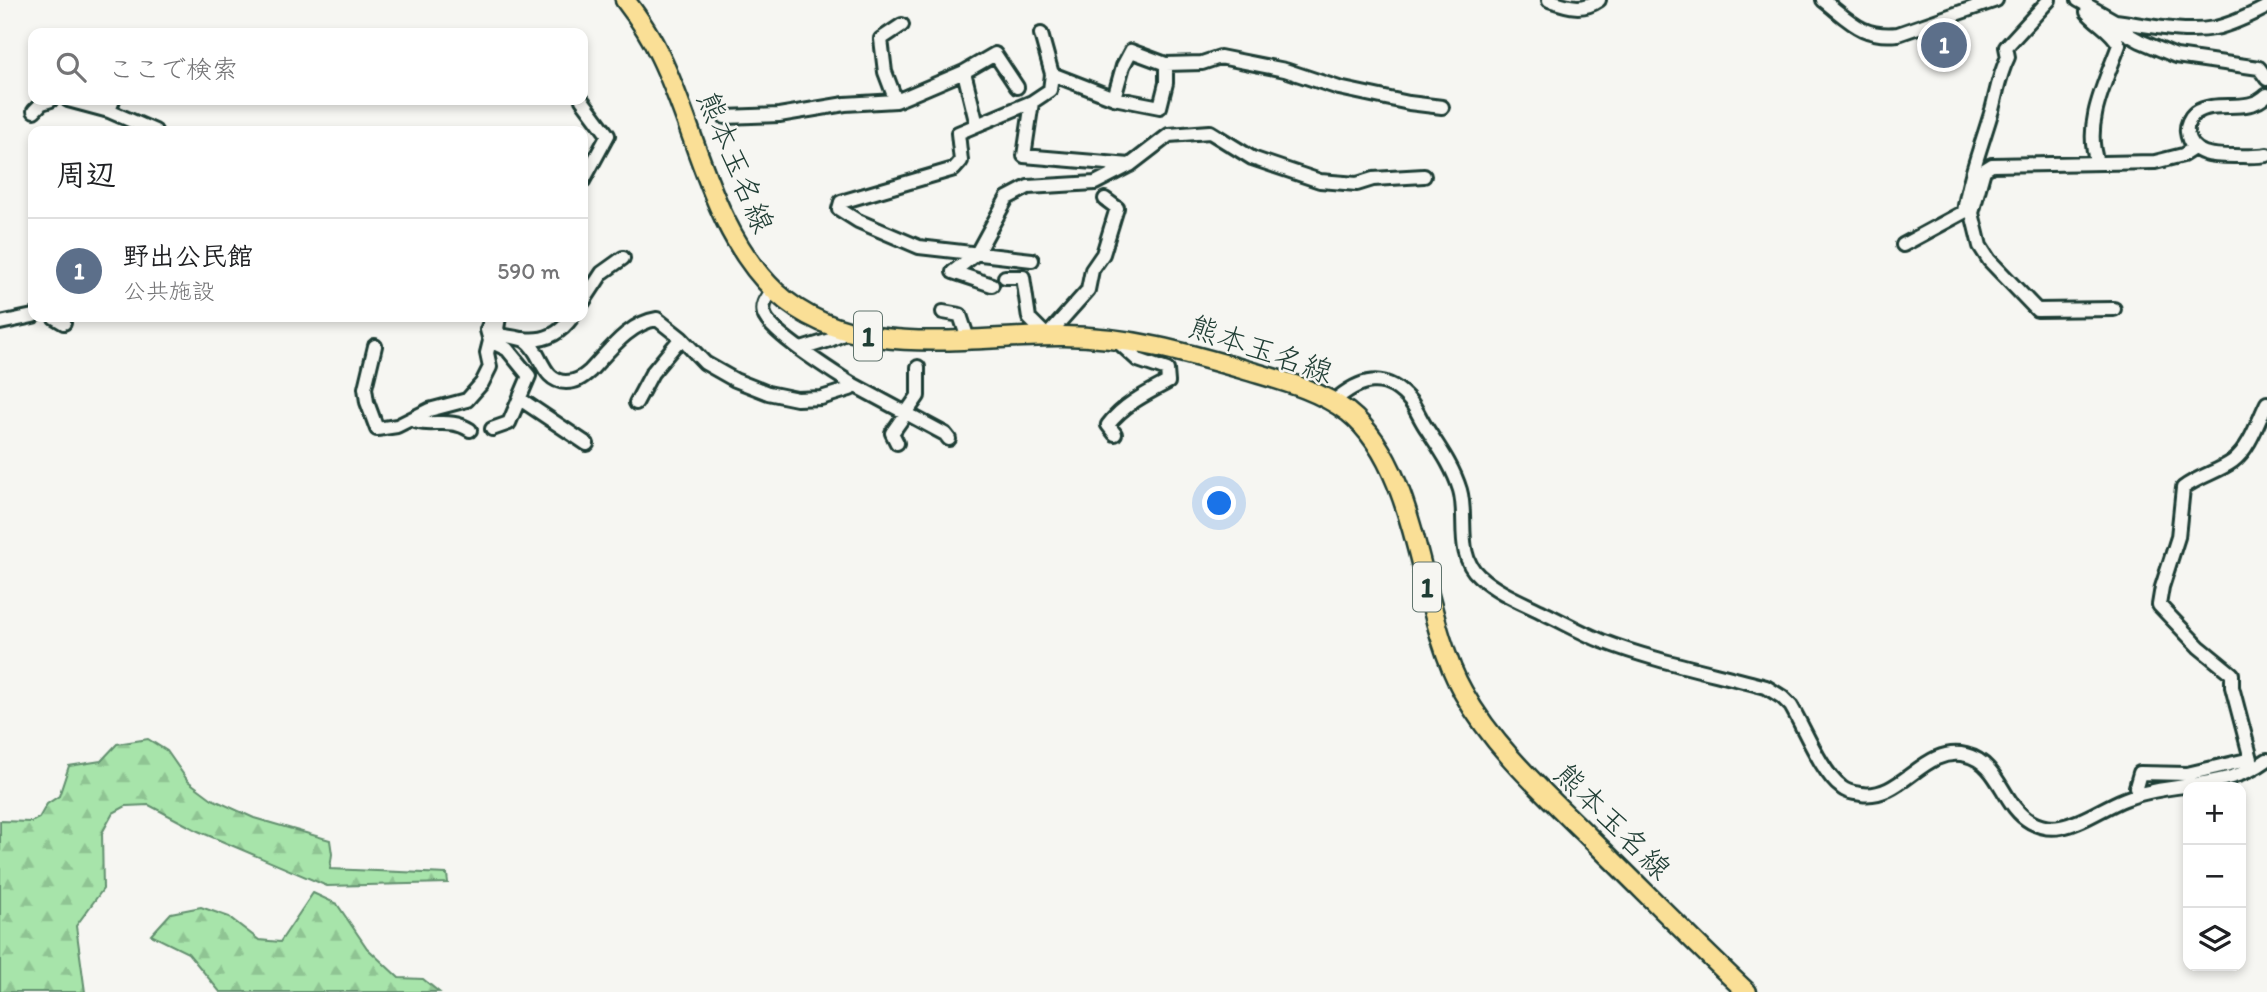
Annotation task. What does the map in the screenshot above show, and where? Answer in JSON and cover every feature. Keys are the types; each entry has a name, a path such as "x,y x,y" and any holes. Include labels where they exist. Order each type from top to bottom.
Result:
{"main road":[{"name":"熊本玉名線","path":"625,0 660,54 731,232 750,262 773,289 791,304 850,331 892,339 1047,336 1145,342 1295,384 1333,402 1370,433 1389,464 1402,500 1432,605 1461,689 1490,735 1555,803 1747,992"}],"street":[{"path":"1549,0 1574,8 1599,0"},
{"path":"1823,0 1857,27 1882,36 1908,31 1996,0"},
{"path":"1903,245 1964,212 1967,191 2000,73 2008,57 2006,47 2049,0"},
{"path":"2083,3 2115,22 2122,31 2176,56 2259,68 2267,79"},
{"path":"2083,3 2095,22 2115,36 2119,45 2094,117 2092,148 2097,162"},
{"path":"2115,22 2186,29 2213,28 2233,23 2267,7"},
{"path":"897,101 885,72 881,39 902,25"},
{"path":"1032,260 919,247 858,221 839,209 841,202 954,169 961,161 958,133 1032,102 1050,90 1052,74 1041,34"},
{"path":"1114,98 1123,65 1131,51 1166,64 1202,63 1220,57 1285,71 1351,91 1442,107"},
{"path":"725,117 779,115 845,104 897,101 964,72 995,54 1017,87"},
{"path":"1052,74 1114,98 1160,107 1166,83 1166,64"},
{"path":"964,72 977,125"},
{"path":"2267,95 2252,105 2203,109 2193,114 2187,125 2187,135 2194,148 2208,155 2267,155"},
{"path":"1032,102 1024,156 1130,165"},
{"path":"34,111 40,105"},
{"path":"111,105 147,126"},
{"path":"586,105 608,135 588,172"},
{"path":"992,285 953,272 977,253 1007,198 1028,187 1095,183 1130,165 1169,135 1210,132 1252,158 1320,181 1357,184 1373,179 1424,176"},
{"path":"2114,309 2037,310 1989,260 1980,246 1972,213 1984,170 1993,164 2155,162 2183,155 2194,148"},
{"path":"1005,277 1023,277 1029,318 1047,336 1088,290 1091,270 1103,254 1117,208 1105,200"},
{"path":"588,294 602,273 623,258"},
{"path":"773,289 764,303 764,315 775,330 850,383 945,434 949,439"},
{"path":"943,312 960,315 968,338"},
{"path":"0,323 28,317"},
{"path":"523,339 530,344 551,378 568,382 582,379 634,327 645,320 657,319 681,338 705,363 735,380 768,393 797,399 821,398 850,389 850,383"},
{"path":"375,346 365,388 377,429 397,426 429,410 467,400 482,383 490,367 487,353 490,341 487,330 490,322"},
{"path":"498,322 497,329 500,335 534,340 551,337 568,322"},
{"path":"801,349 850,331"},
{"path":"636,403 652,373 681,338"},
{"path":"1113,338 1138,360 1167,370 1168,382 1142,396 1114,418 1108,425 1115,435"},
{"path":"490,341 507,349 519,361 528,376 509,424 492,429"},
{"path":"897,443 892,433 918,396 918,367"},
{"path":"1333,402 1348,388 1360,382 1374,381 1397,390 1411,402 1450,464 1463,502 1468,562 1488,583 1600,640 1636,653 1766,687 1782,696 1791,706 1827,772 1840,787 1851,793 1880,793 1897,785 1931,759 1946,754 1963,755 1978,759 1990,770 2013,807 2029,821 2045,828 2063,827 2139,794 2240,775 2267,760"},
{"path":"520,399 587,444"},
{"path":"2139,794 2136,787 2140,773 2187,774 2250,759 2232,687 2232,674 2199,647 2159,605 2178,537 2183,488 2195,478 2233,461 2247,444 2267,403"},
{"path":"411,419 417,423 441,421 461,424 470,430"}],"green space":[{"path":"148,739 167,751 188,781 212,799 254,818 330,840 330,869 447,874 448,883 327,886 198,831 149,805 126,806 113,813 102,833 103,889 76,926 85,992 0,992 0,821 31,822 39,818 47,804 59,796 69,766 101,761 117,744"},
{"path":"313,893 337,904 367,948 399,978 423,979 439,992 220,992 188,953 151,935 171,913 201,907 229,917 259,940 280,942"}],"place":[{"name":"野出公民館","path":"1944,45"}]}
